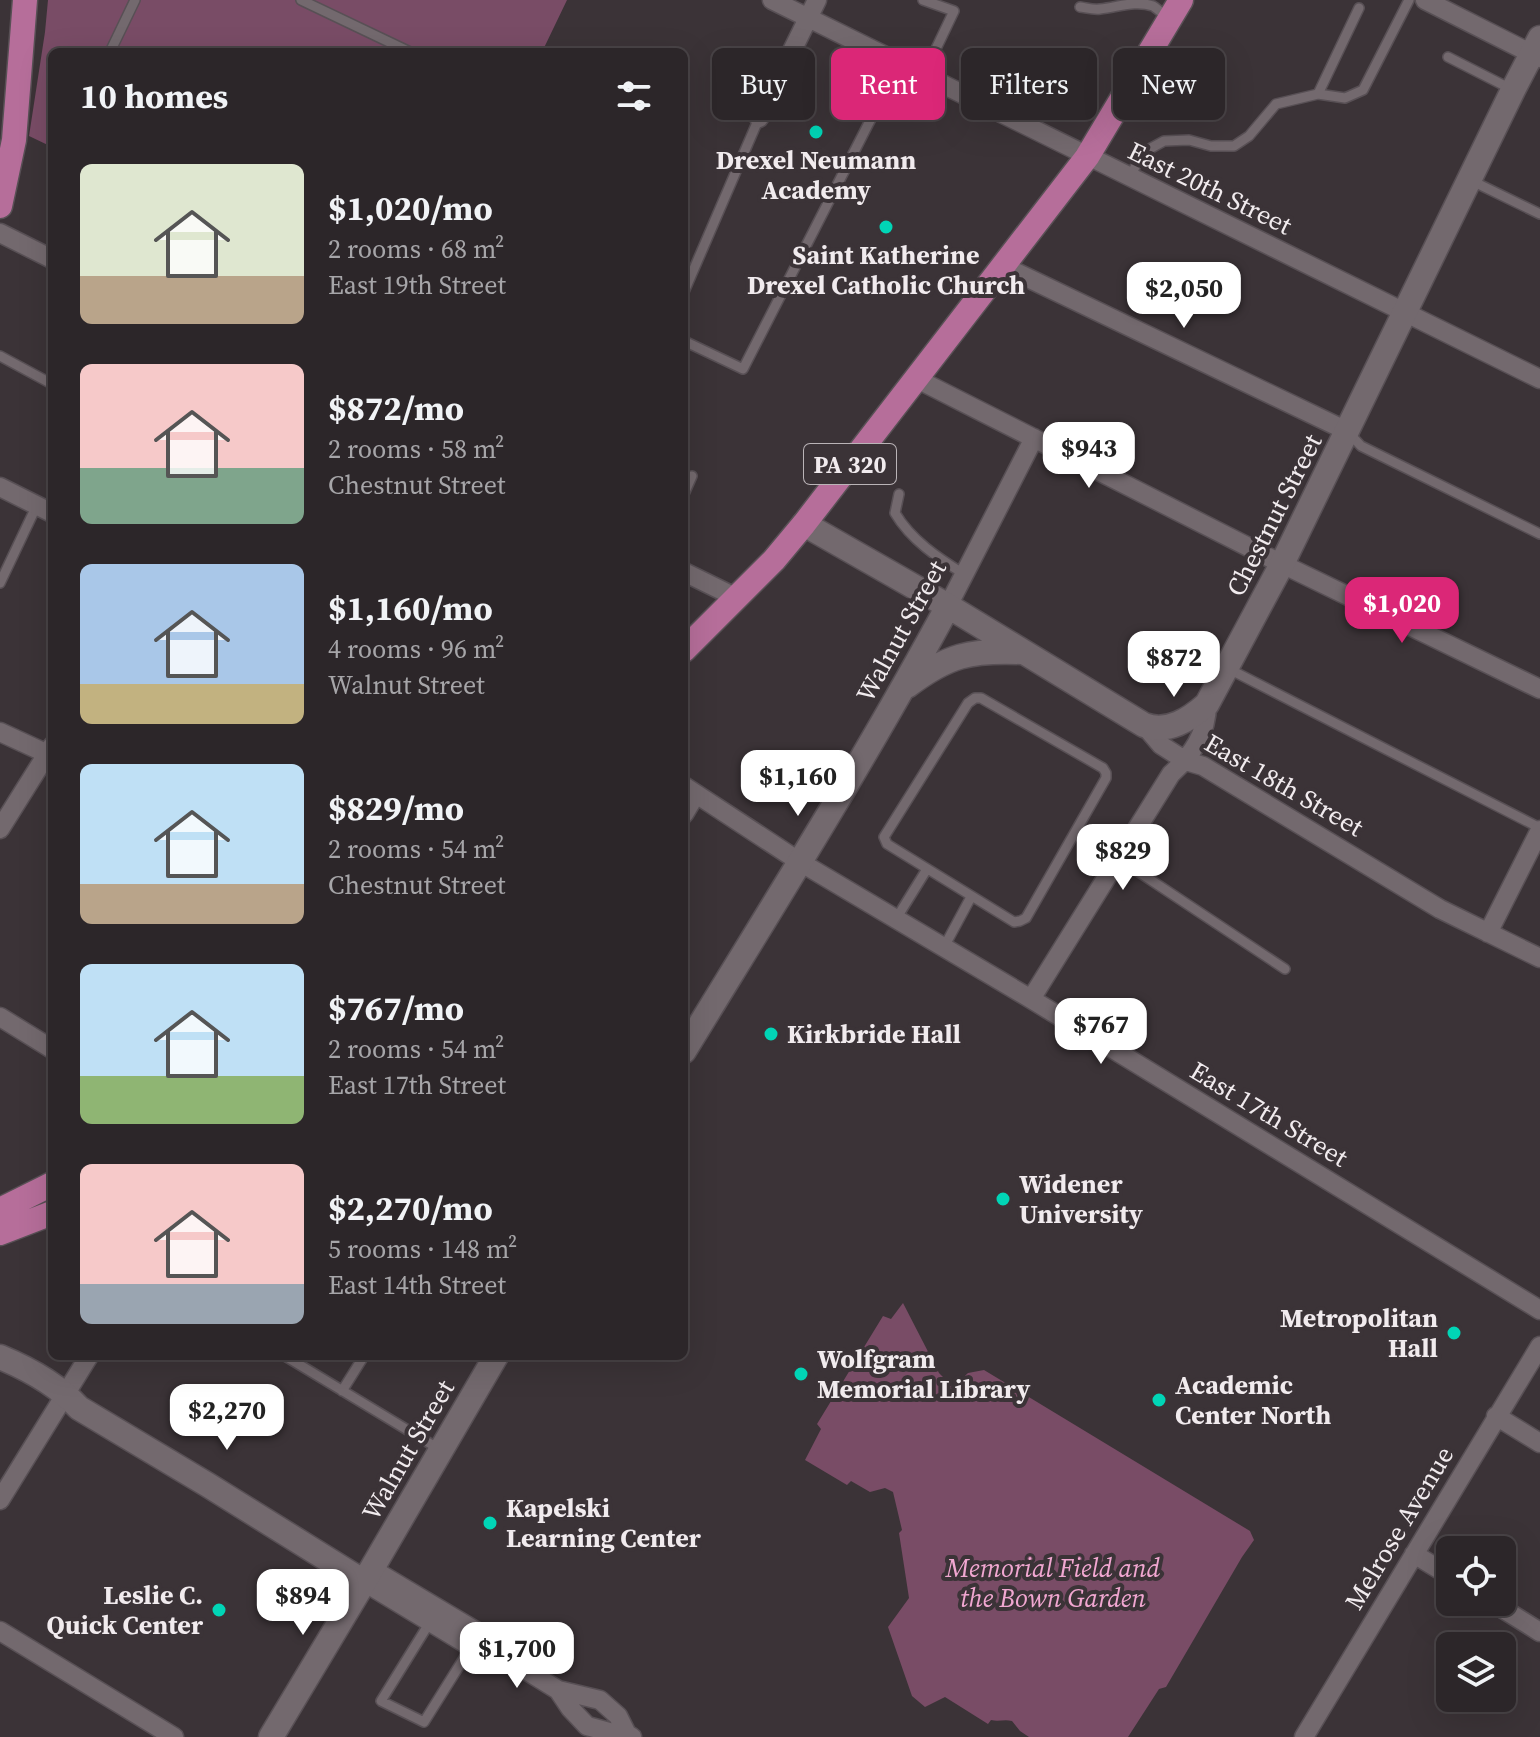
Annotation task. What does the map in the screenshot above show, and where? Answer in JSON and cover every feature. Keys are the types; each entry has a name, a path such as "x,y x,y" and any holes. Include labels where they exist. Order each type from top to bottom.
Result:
{"main road":[{"path":"0,206 14,140 25,0"},
{"name":"PA 320","path":"688,646 774,560 804,524 1087,157 1175,9"},
{"path":"0,1210 48,1186"},
{"path":"0,1233 48,1215"}],"street":[{"name":"East 20th Street","path":"772,0 867,48"},
{"path":"793,48 817,0"},
{"path":"1425,0 1537,50"},
{"name":"Chestnut Street","path":"1031,999 1171,774 1186,761 1206,727 1207,704 1282,564 1513,90 1537,50"},
{"name":"East 20th Street","path":"945,87 1540,379"},
{"path":"0,233 48,257"},
{"path":"1003,266 1347,431"},
{"path":"915,378 1282,564 1540,689"},
{"name":"Walnut Street","path":"688,1044 902,690 1034,438"},
{"path":"0,487 44,509"},
{"name":"East 18th Street","path":"804,524 948,606 1144,725 1161,745 1186,761 1203,766 1440,909 1540,958"},
{"path":"688,574 737,598"},
{"path":"902,690 929,670 954,658 986,651 1025,653"},
{"path":"1144,725 1158,727 1175,724 1207,704"},
{"path":"0,732 48,751"},
{"path":"0,829 48,757"},
{"name":"East 17th Street","path":"690,790 800,862 1031,999 1540,1310"},
{"path":"1488,933 1540,829"},
{"path":"0,1017 48,1047"},
{"name":"Melrose Avenue","path":"1304,1737 1540,1346"},
{"path":"0,1357 23,1367 66,1394 79,1408 212,1479 368,1575 481,1634 498,1653 558,1690 600,1700 618,1716 629,1735"},
{"path":"0,1500 87,1360"},
{"name":"Walnut Street","path":"278,1731 494,1360"},
{"path":"1496,1416 1540,1443"},
{"path":"1414,1554 1436,1567"},
{"path":"368,1575 430,1622 471,1647 498,1653"},
{"path":"1514,1616 1540,1632"},
{"path":"0,1631 174,1737"},
{"path":"558,1690 587,1726 629,1735"}],"lane":[{"path":"112,48 135,0"},
{"path":"301,0 402,48"},
{"path":"923,0 954,11"},
{"path":"936,48 960,0"},
{"path":"1130,177 1142,153 1164,141 1189,140 1211,146 1234,146 1249,136 1276,104 1318,94 1345,98 1363,90 1409,0"},
{"path":"1080,7 1095,10 1137,2 1175,9"},
{"path":"1318,94 1359,8"},
{"path":"1448,57 1513,90"},
{"path":"688,283 758,120"},
{"path":"688,343 743,369 870,120"},
{"path":"1470,180 1540,214"},
{"path":"0,356 48,382"},
{"path":"1347,431 1361,446 1540,534"},
{"path":"688,485 692,476"},
{"path":"899,494 895,513 901,523 935,557 964,574"},
{"path":"0,583 44,509"},
{"path":"1227,668 1540,829"},
{"path":"981,698 1103,768 1106,778 1026,918 1014,922 971,897 887,844 884,837 968,703 981,698"},
{"path":"1119,859 1285,969"},
{"path":"896,919 927,869"},
{"path":"944,947 971,897"},
{"path":"292,1360 441,1450"},
{"path":"342,1391 361,1360"},
{"path":"430,1622 381,1701 424,1722 471,1647"}],"green space":[{"path":"48,0 567,0 544,48 48,48 48,145 29,136"},
{"name":"Memorial Field and the Bown Garden","path":"903,1303 939,1373 953,1387 968,1373 984,1370 1250,1531 1254,1540 1166,1687 1159,1689 1128,1737 1029,1737 1012,1721 991,1720 988,1724 945,1697 925,1707 912,1696 888,1627 909,1598 899,1533 902,1530 893,1492 885,1488 870,1492 851,1481 847,1485 805,1460 821,1429 817,1424 883,1316 891,1319"}],"place":[{"name":"Drexel Neumann Academy","path":"816,132"},
{"name":"Saint Katherine Drexel Catholic Church","path":"886,227"},
{"name":"Kirkbride Hall","path":"771,1034"},
{"name":"Widener University","path":"1003,1199"},
{"name":"Metropolitan Hall","path":"1454,1333"},
{"name":"Wolfgram Memorial Library","path":"801,1374"},
{"name":"Academic Center North","path":"1159,1400"},
{"name":"Kapelski Learning Center","path":"490,1523"},
{"name":"Leslie C. Quick Center","path":"219,1610"}]}
